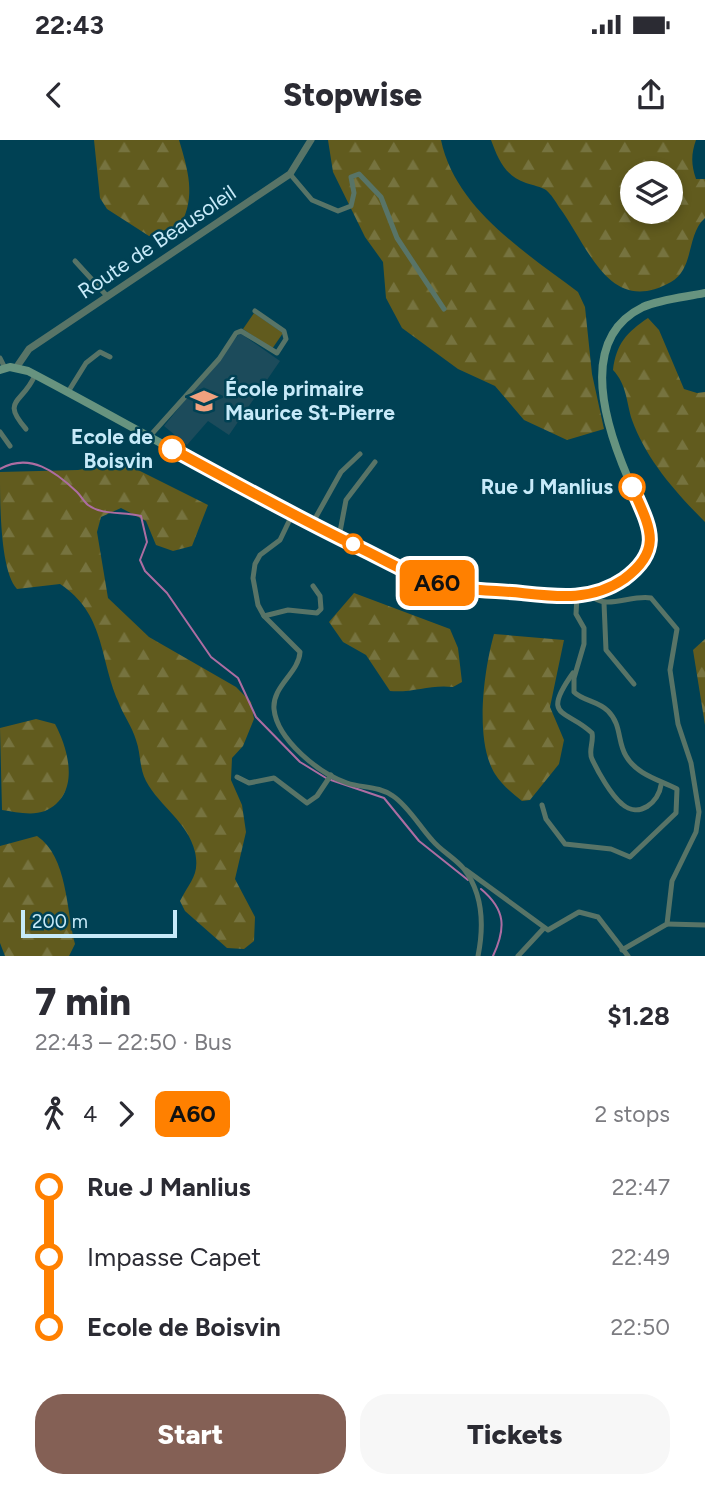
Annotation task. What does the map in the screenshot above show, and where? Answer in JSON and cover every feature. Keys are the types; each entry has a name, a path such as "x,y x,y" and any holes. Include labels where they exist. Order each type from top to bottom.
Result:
{"main road":[{"path":"2,369 16,368 35,375 292,515 430,581 453,587 591,595 607,591 635,570 646,557 651,538 608,426 603,397 607,344 619,324 643,307 705,293"}],"street":[{"name":"Route de Beausoleil","path":"16,368 29,349 290,174 310,141"},
{"path":"290,174 312,200 338,211 351,206 354,193 351,177 359,174 381,197 397,238 444,309"},
{"path":"75,261 107,296"},
{"path":"149,437 219,359 236,333 240,331 277,353 286,339 284,331 255,311"},
{"path":"68,392 86,363 100,352 110,357"},
{"path":"0,358 2,369"},
{"path":"26,429 14,416 12,407 14,401 29,390 35,375"},
{"path":"0,432 10,446"},
{"path":"312,524 341,471 360,454"},
{"path":"339,537 346,500 375,462"},
{"path":"292,515 280,540 260,555 255,564 253,578 258,606 264,616 299,650 301,656 279,689 274,702 276,716 294,747 310,762 331,775 348,783 380,789 394,796 434,843 544,928 553,930 579,912 590,913 607,927 628,956"},
{"path":"264,616 288,610 317,612 321,609 320,596 313,586"},
{"path":"591,595 596,601 604,603 634,597 651,598 677,629 670,670 678,724 695,779 699,813 696,832 672,881 667,924"},
{"path":"542,805 546,819 565,844 611,849 630,857 676,813 677,789 662,785 626,757 620,728 607,710 574,692 584,644 584,628 576,614 577,596"},
{"path":"604,603 606,650 634,684"},
{"path":"577,668 560,691 559,708 567,719 592,733 591,758 621,803 632,808 648,807 657,800 662,785"},
{"path":"237,777 249,783 274,778 307,803 317,796 331,775"},
{"path":"463,868 481,911 483,925 478,956"},
{"path":"622,950 667,924 705,925"},
{"path":"518,956 544,928"}],"shaded area":[{"name":"École primaire Maurice St-Pierre","path":"240,333 280,361 229,435 208,421 187,445 164,426"}],"green space":[{"path":"94,140 179,140 189,183 186,214 181,224 149,236 107,209 100,198"},
{"path":"328,140 441,140 461,187 477,207 515,244 578,292 585,307 592,374 604,429 567,440 524,420 495,386 458,369 402,328 386,298 383,262 365,237 333,172"},
{"path":"491,140 696,140 692,164 696,179 705,179 705,218 695,233 684,268 671,282 650,290 632,291 616,284 591,258 550,194 513,176 500,160"},
{"path":"254,313 283,333 272,349 243,329"},
{"path":"648,318 659,330 684,389 697,393 705,392 705,522 673,487 645,448 632,420 624,387 613,370 624,339"},
{"path":"122,462 208,505 192,546 173,551 156,545 146,521 121,508 101,517 97,532 108,598 149,637 236,687 251,702 254,719 243,746 232,758 231,780 242,805 246,832 235,879 255,917 254,941 244,949 227,948 185,911 180,901 195,872 195,852 180,823 146,781 138,745 118,701 99,637 85,609 75,596 60,584 17,589 7,567 2,535 0,472 78,470"},
{"path":"354,593 450,629 458,648 462,682 453,687 390,691 366,655 343,642 329,622"},
{"path":"494,634 564,640 550,707 564,740 559,764 530,800 522,801 498,778 489,760 485,743 484,685"},
{"path":"705,639 705,725 693,650"},
{"path":"36,719 55,724 60,735 69,771 64,794 56,804 45,811 23,813 2,810 0,728"},
{"path":"37,836 47,845 60,870 75,944 69,956 5,956 0,943 0,846"}],"waterway":[{"path":"0,469 22,463 42,467 60,478 94,508 141,516 147,542 140,560 145,571 167,593 211,657 238,678 256,717 300,762 326,778"},
{"path":"331,780 384,798 419,841 468,880"},
{"path":"481,889 495,904 501,920 502,928 493,956"}],"bus line":[{"name":"A60","path":"172,449 292,515 430,581 453,587 537,595 568,597 607,591 635,570 646,557 651,538 632,487"}],"place":[{"name":"École primaire Maurice St-Pierre","path":"204,401"},
{"name":"Ecole de Boisvin","path":"172,449"},
{"name":"Rue J Manlius","path":"632,487"}]}
